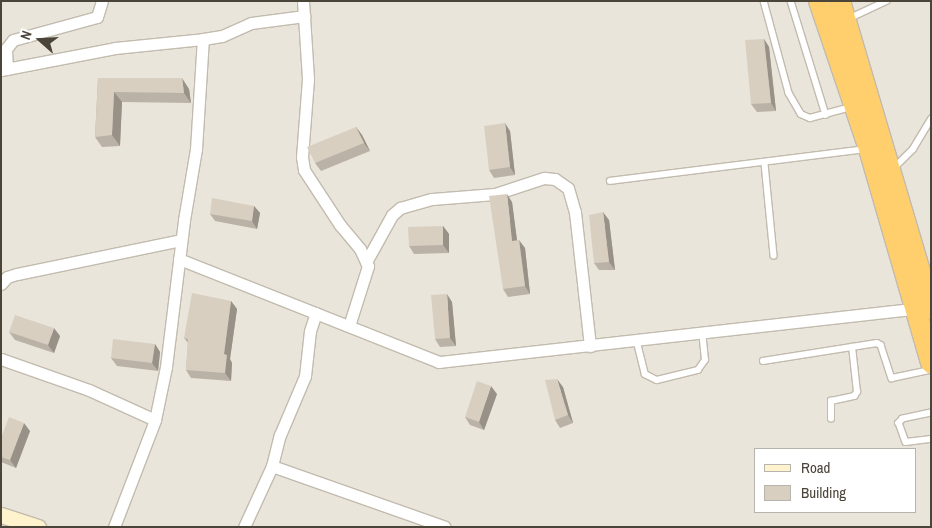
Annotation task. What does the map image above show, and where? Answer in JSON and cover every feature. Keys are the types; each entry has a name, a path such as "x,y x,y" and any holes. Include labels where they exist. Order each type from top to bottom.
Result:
{"highway":[{"path":"819,1 923,309 931,363"},
{"path":"842,10 928,285 923,309"}],"street":[{"path":"102,1 97,17 13,40 6,49 4,70 115,48 204,39 251,23 305,16"},
{"path":"303,1 308,79 302,157 304,170 366,262"},
{"path":"114,527 155,420 166,367 181,240 196,149 204,39"},
{"path":"349,326 366,279 366,262 392,215 400,208 432,199 495,194 536,180 555,179 568,188 575,212 590,346"},
{"path":"1,284 7,277 17,274 181,240"},
{"path":"179,260 439,362 923,309"},
{"path":"244,527 272,466 280,435 304,376 310,331 316,313"},
{"path":"1,359 89,390 155,420"},
{"path":"272,466 444,527"},
{"path":"1,515 38,527"}],"lane":[{"path":"764,1 794,104 801,114 810,118 855,106"},
{"path":"791,1 826,115"},
{"path":"842,10 886,1"},
{"path":"892,170 913,149 931,119"},
{"path":"610,181 721,166 765,164 869,149"},
{"path":"765,164 774,256"},
{"path":"637,341 645,374 657,380 698,370 705,360 702,333"},
{"path":"763,361 880,343 892,378 931,370"},
{"path":"831,419 831,401 854,396 857,392 852,347"},
{"path":"931,413 903,419 899,423 906,442 931,439"}],"shaded area":[{"path":"1,1 931,1 931,527 1,527"}],"building":[{"path":"764,39 771,103 751,104 745,40"},
{"path":"98,78 182,78 184,93 114,92 112,135 95,137"},
{"path":"505,123 510,167 489,170 484,126"},
{"path":"356,127 364,143 315,163 307,147"},
{"path":"507,194 512,241 519,240 525,286 503,289 489,196"},
{"path":"212,198 254,206 252,221 210,214"},
{"path":"603,212 609,262 594,263 589,215"},
{"path":"443,226 443,245 409,246 408,227"},
{"path":"192,293 231,301 224,354 227,355 225,373 186,370 188,339 184,338"},
{"path":"447,294 450,338 435,339 431,295"},
{"path":"15,315 54,328 48,345 9,332"},
{"path":"113,339 155,344 152,363 111,358"},
{"path":"557,379 568,415 555,420 545,380"},
{"path":"477,381 491,386 479,422 465,417"},
{"path":"9,417 24,423 10,460 1,457 1,438"}]}
